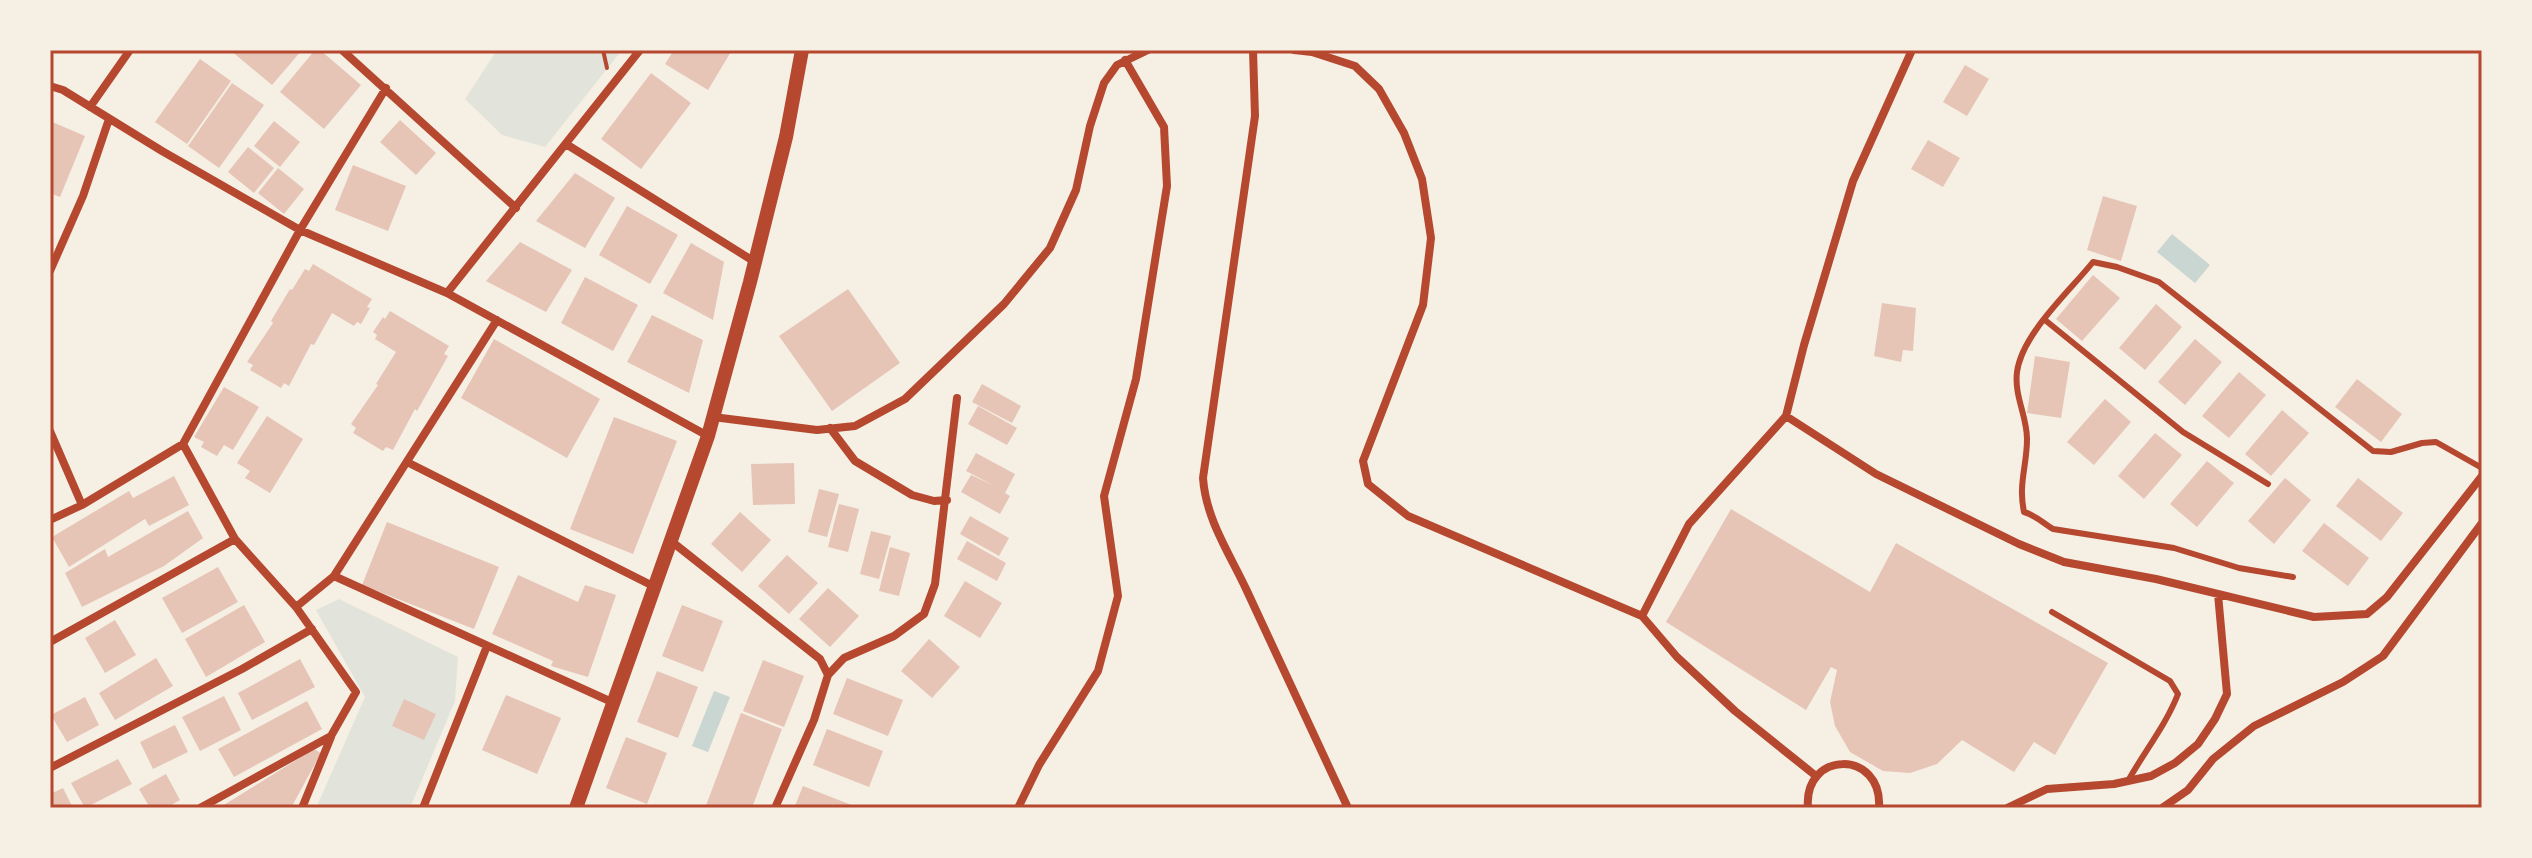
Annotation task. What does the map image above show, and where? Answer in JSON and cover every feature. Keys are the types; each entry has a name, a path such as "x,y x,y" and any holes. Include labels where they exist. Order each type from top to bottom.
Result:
{"street":[{"path":"90,107 130,50"},
{"path":"342,50 516,208"},
{"path":"447,293 640,50"},
{"path":"576,808 708,436 786,137 802,50"},
{"path":"713,417 817,430 855,426 905,399 1004,304 1050,248 1076,190 1090,126 1104,83 1117,65 1136,52 1148,50"},
{"path":"1253,50 1255,116 1203,478 1204,499 1213,524 1348,808"},
{"path":"1294,50 1312,52 1355,66 1379,89 1404,133 1422,179 1431,238 1423,305 1363,461 1368,484 1408,516 1642,616 1677,657 1816,776"},
{"path":"1642,616 1689,524 1786,416 1853,181 1912,50"},
{"path":"1018,808 1039,765 1098,671 1118,596 1104,496 1136,379 1167,186 1164,127 1125,60"},
{"path":"50,86 63,90 300,230 447,293 708,436"},
{"path":"50,520 82,505 183,444 300,230 386,88"},
{"path":"50,271 83,196 109,119"},
{"path":"566,144 755,262"},
{"path":"296,607 334,576 497,320"},
{"path":"775,808 814,720 828,675 844,658 894,636 924,614 935,584 957,398"},
{"path":"1786,416 1876,474 2019,544 2064,562 2314,617 2367,614 2387,597 2482,476"},
{"path":"830,428 855,461 912,495 934,501 947,500"},
{"path":"50,431 82,505"},
{"path":"183,444 235,539 296,607 356,692 331,736 302,808"},
{"path":"407,462 655,588"},
{"path":"2162,808 2188,790 2213,759 2254,726 2343,682 2383,656 2482,523"},
{"path":"50,642 235,539"},
{"path":"671,541 820,659 828,675"},
{"path":"334,576 615,703"},
{"path":"2007,808 2047,789 2151,776 2175,763 2198,744 2227,694 2218,594"},
{"path":"50,768 242,669 312,629"},
{"path":"423,808 487,646"},
{"path":"200,808 331,736"},
{"path":"1808,808 1810,786 1816,776 1837,764 1861,768 1870,776 1877,786 1879,808"}],"lane":[{"path":"2293,577 2239,568 2174,548 2053,529 2024,512 2020,494 2027,442 2026,421 2018,400 2017,373 2027,343 2093,262 2159,282 2373,451 2391,452 2436,442 2482,468"},
{"path":"2045,320 2183,432 2268,484"},
{"path":"2052,612 2170,681 2178,694 2172,710 2128,781"}],"shaded area":[{"path":"497,50 622,50 545,147 502,135 465,99"},
{"path":"2172,234 2210,265 2195,283 2157,252"},
{"path":"339,599 458,657 455,701 410,808 316,808 365,697 316,610"},
{"path":"714,691 730,697 708,752 692,746"}],"building":[{"path":"230,50 302,50 272,85"},
{"path":"315,50 320,50 361,85 324,129 280,92"},
{"path":"674,50 732,50 708,90 665,64"},
{"path":"200,59 231,81 187,144 155,122"},
{"path":"1965,65 1989,79 1967,116 1943,102"},
{"path":"651,73 691,103 641,169 601,139"},
{"path":"232,83 264,105 219,168 188,146"},
{"path":"400,120 436,153 416,175 380,142"},
{"path":"50,121 85,136 60,197 50,193"},
{"path":"274,121 300,142 280,167 254,146"},
{"path":"1928,140 1960,158 1943,187 1911,169"},
{"path":"248,147 274,168 254,193 228,172"},
{"path":"353,165 406,186 388,231 335,210"},
{"path":"278,168 304,189 284,214 258,193"},
{"path":"575,173 615,198 585,248 536,221"},
{"path":"2103,196 2137,206 2121,261 2087,250"},
{"path":"627,206 678,235 650,284 599,255"},
{"path":"520,242 572,270 546,312 486,281"},
{"path":"691,243 724,262 713,320 663,293"},
{"path":"313,264 372,299 367,307 370,308 361,324 357,322 354,326 332,313 289,386 284,383 281,388 250,370 253,365 247,362 273,323 271,321 290,289 305,269 309,271"},
{"path":"2093,275 2120,298 2082,341 2056,319"},
{"path":"585,277 638,305 613,351 561,323"},
{"path":"848,289 900,363 832,411 779,336"},
{"path":"1882,303 1916,308 1913,351 1903,350 1901,362 1874,356"},
{"path":"2156,304 2182,327 2145,370 2119,348"},
{"path":"390,311 449,346 444,354 448,356 393,450 386,447 383,451 353,433 356,428 351,424 396,352 375,339 377,335 373,332"},
{"path":"652,315 703,340 689,393 627,362"},
{"path":"494,339 600,399 567,458 461,398"},
{"path":"2195,339 2222,362 2185,405 2158,382"},
{"path":"2035,356 2070,362 2061,418 2027,413"},
{"path":"2239,372 2266,395 2229,438 2202,416"},
{"path":"2357,379 2402,414 2381,442 2335,407"},
{"path":"982,384 1021,406 1012,423 972,402"},
{"path":"224,387 259,407 233,450 224,445 217,456 201,447 204,442 194,437"},
{"path":"2105,399 2131,422 2094,465 2067,442"},
{"path":"978,406 1017,428 1007,445 968,424"},
{"path":"2282,410 2309,433 2271,476 2245,454"},
{"path":"267,416 303,439 270,493 245,478 250,471 237,463"},
{"path":"614,417 677,441 633,554 570,529"},
{"path":"2155,433 2182,455 2144,499 2118,476"},
{"path":"976,453 1015,474 1005,493 1010,496 1000,514 961,492 971,475 993,485 966,471"},
{"path":"2207,461 2234,483 2197,527 2170,504"},
{"path":"794,463 795,504 753,505 751,464"},
{"path":"174,476 189,505 149,526 145,519 69,567 52,537 129,491 133,498"},
{"path":"2285,478 2311,500 2274,544 2248,521"},
{"path":"2358,478 2403,513 2381,541 2336,506"},
{"path":"819,489 839,494 827,537 808,532"},
{"path":"839,504 859,509 848,552 828,547"},
{"path":"1731,509 1870,592 1896,543 2108,663 2055,755 2034,742 2014,772 1962,740 1937,764 1910,773 1883,771 1850,752 1835,726 1830,702 1837,670 1831,667 1806,710 1666,622"},
{"path":"188,511 203,538 164,566 82,607 65,573 105,549 108,557"},
{"path":"740,512 771,540 742,572 711,544"},
{"path":"970,516 1009,538 999,556 960,534"},
{"path":"387,522 499,567 474,629 362,585"},
{"path":"2324,523 2369,558 2348,586 2302,551"},
{"path":"871,531 891,536 879,579 860,574"},
{"path":"967,541 1006,563 997,581 957,559"},
{"path":"890,547 910,553 899,596 879,591"},
{"path":"787,555 818,583 789,614 758,586"},
{"path":"218,567 238,602 182,633 162,598"},
{"path":"518,575 578,602 585,585 616,595 588,677 551,666 553,661 492,634"},
{"path":"965,581 1002,603 980,638 944,616"},
{"path":"828,588 859,616 830,647 799,619"},
{"path":"244,605 265,642 206,677 185,639"},
{"path":"682,605 723,621 703,672 662,656"},
{"path":"115,620 136,655 105,673 85,638"},
{"path":"929,639 960,667 932,698 901,671"},
{"path":"156,658 173,686 115,720 99,693"},
{"path":"300,659 315,687 252,720 238,693"},
{"path":"763,660 804,676 784,727 743,711"},
{"path":"657,671 698,687 678,738 637,722"},
{"path":"847,678 903,700 888,736 833,714"},
{"path":"506,695 561,718 537,774 482,750"},
{"path":"224,696 241,730 200,751 182,717"},
{"path":"85,697 99,725 67,742 51,715"},
{"path":"404,699 436,714 424,740 392,726"},
{"path":"307,701 322,729 234,777 218,749"},
{"path":"741,713 782,729 752,808 705,808"},
{"path":"175,725 188,752 153,769 140,742"},
{"path":"827,729 883,751 869,787 813,765"},
{"path":"626,737 667,753 647,804 606,788"},
{"path":"314,749 321,753 291,808 219,808"},
{"path":"118,759 132,784 85,808 71,783"},
{"path":"166,774 180,800 166,808 150,808 139,789"},
{"path":"803,786 859,808 794,808"},
{"path":"63,788 73,808 50,808 50,794"}]}
